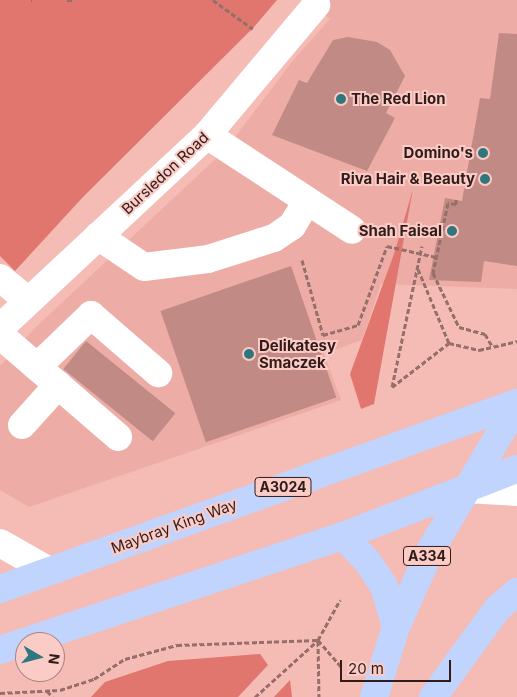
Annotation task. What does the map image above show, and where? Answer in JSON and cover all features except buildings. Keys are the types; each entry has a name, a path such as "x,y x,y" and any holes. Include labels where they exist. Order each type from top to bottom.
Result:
{"main road":[{"name":"A334","path":"374,697 396,627 430,551 517,404"},
{"name":"Maybray King Way","path":"0,589 517,404"},
{"path":"0,650 343,536 517,468"},
{"path":"343,536 367,561 384,586 396,627"},
{"path":"433,697 498,608 517,592"}],"street":[{"name":"Bursledon Road","path":"0,328 208,135 278,48 316,5"},
{"path":"208,135 352,230"},
{"path":"98,236 144,267 208,259 274,238 292,226 307,201"},
{"path":"0,278 28,302"},
{"path":"37,367 91,315 158,373"},
{"path":"0,335 118,437"},
{"path":"22,425 58,385"},
{"path":"465,489 517,492"},
{"path":"0,543 49,571"}],"path":[{"path":"214,0 278,48"},
{"path":"456,200 456,204 448,203 433,273 459,327 485,334 492,346"},
{"path":"292,226 323,335 358,325 389,247 436,257"},
{"path":"422,246 392,387 449,343"},
{"path":"418,268 449,343"},
{"path":"449,343 479,350 517,342"},
{"path":"255,697 318,640 340,600"},
{"path":"318,640 319,697"},
{"path":"0,693 60,690 94,679 125,659 177,645 318,640 342,666"},
{"path":"47,691 53,697"}],"shaded area":[{"path":"0,0 277,0 254,27 83,197 15,271 0,256"},
{"path":"308,0 517,0 517,289 381,284 362,340 324,354 341,400 29,507 0,490 0,366 37,326 225,150 295,58 330,19"},
{"path":"413,189 374,404 361,409 350,374 394,254"},
{"path":"260,654 268,665 238,697 91,697 105,682 168,661"},
{"path":"290,680 292,697 274,697"}],"place":[{"name":"The Red Lion","path":"341,99"},
{"name":"Domino's","path":"483,153"},
{"name":"Riva Hair & Beauty","path":"485,179"},
{"name":"Shah Faisal","path":"452,231"},
{"name":"Delikatesy Smaczek","path":"249,354"}]}
